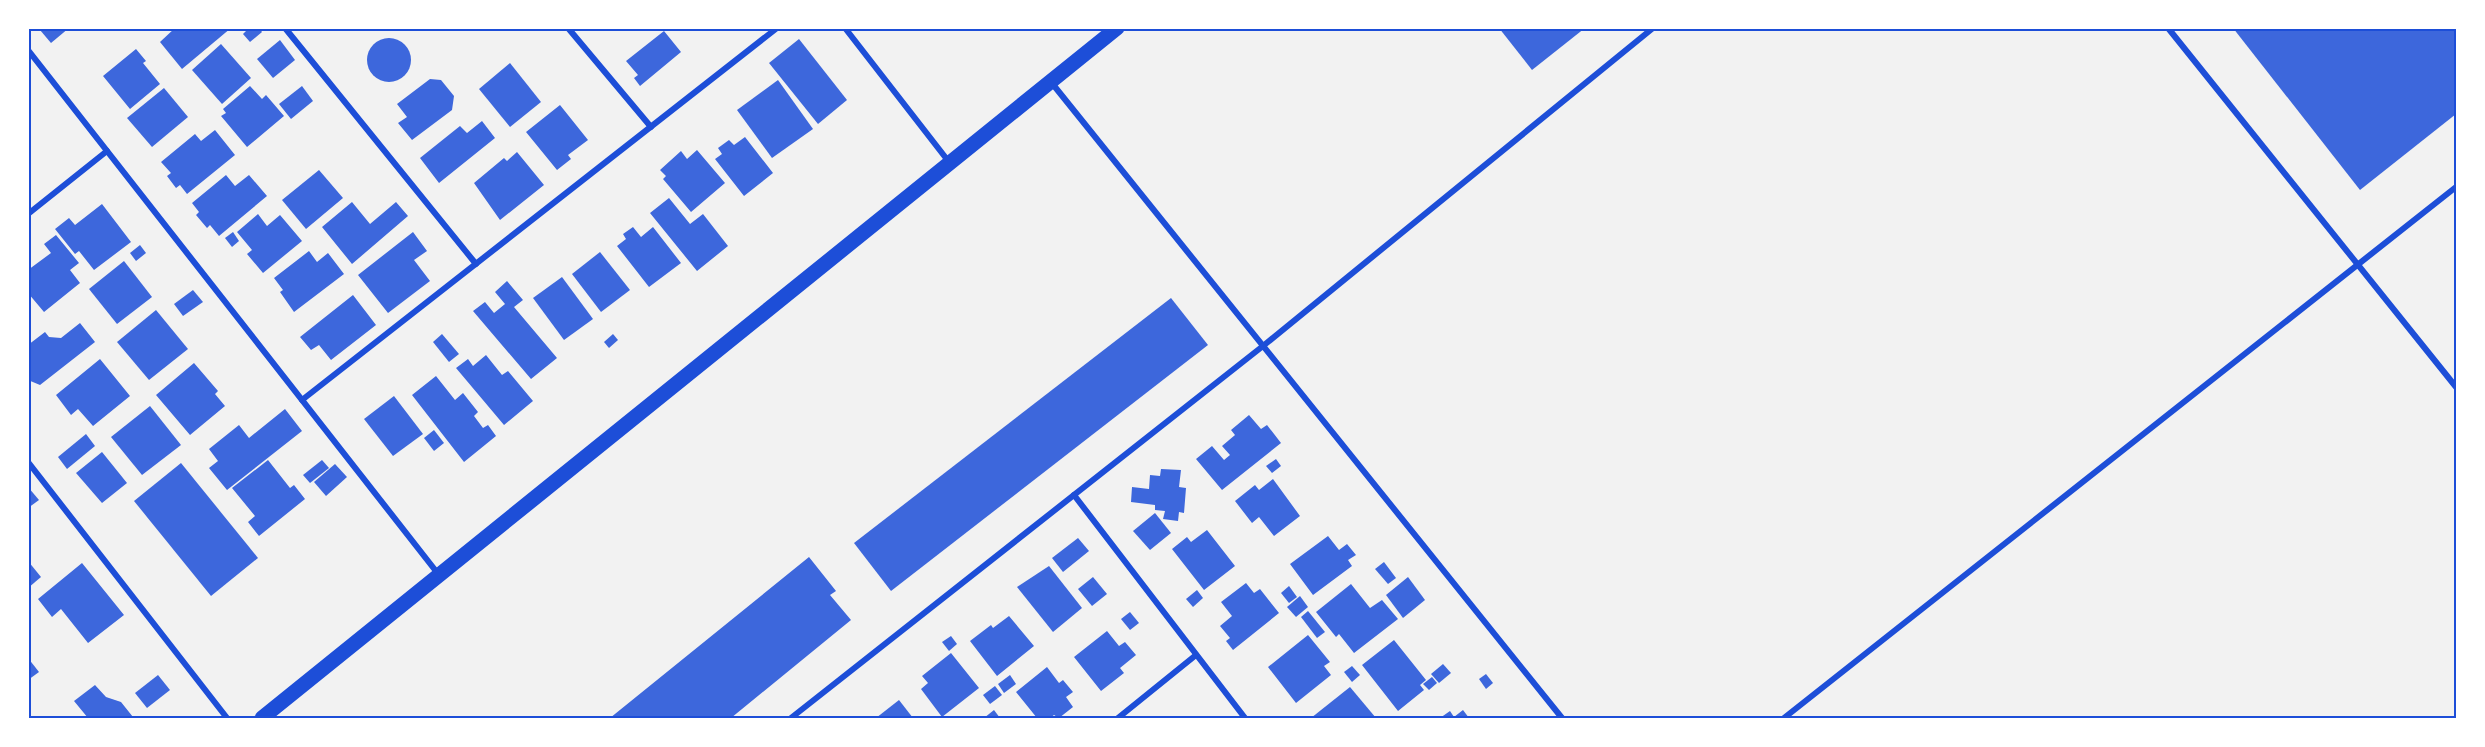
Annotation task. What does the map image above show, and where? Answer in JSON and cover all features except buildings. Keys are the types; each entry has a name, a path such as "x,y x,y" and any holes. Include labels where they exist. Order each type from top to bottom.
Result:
{"main road":[{"path":"262,718 1117,28"}],"street":[{"path":"285,28 476,264"},
{"path":"568,28 651,127"},
{"path":"302,400 777,28"},
{"path":"845,28 949,162"},
{"path":"791,718 1263,346 1653,28"},
{"path":"2168,28 2457,387"},
{"path":"28,50 439,575"},
{"path":"1051,82 1562,718"},
{"path":"28,214 107,151"},
{"path":"1784,718 2457,187"},
{"path":"28,462 227,718"},
{"path":"1074,495 1245,718"},
{"path":"1118,718 1196,655"}]}
